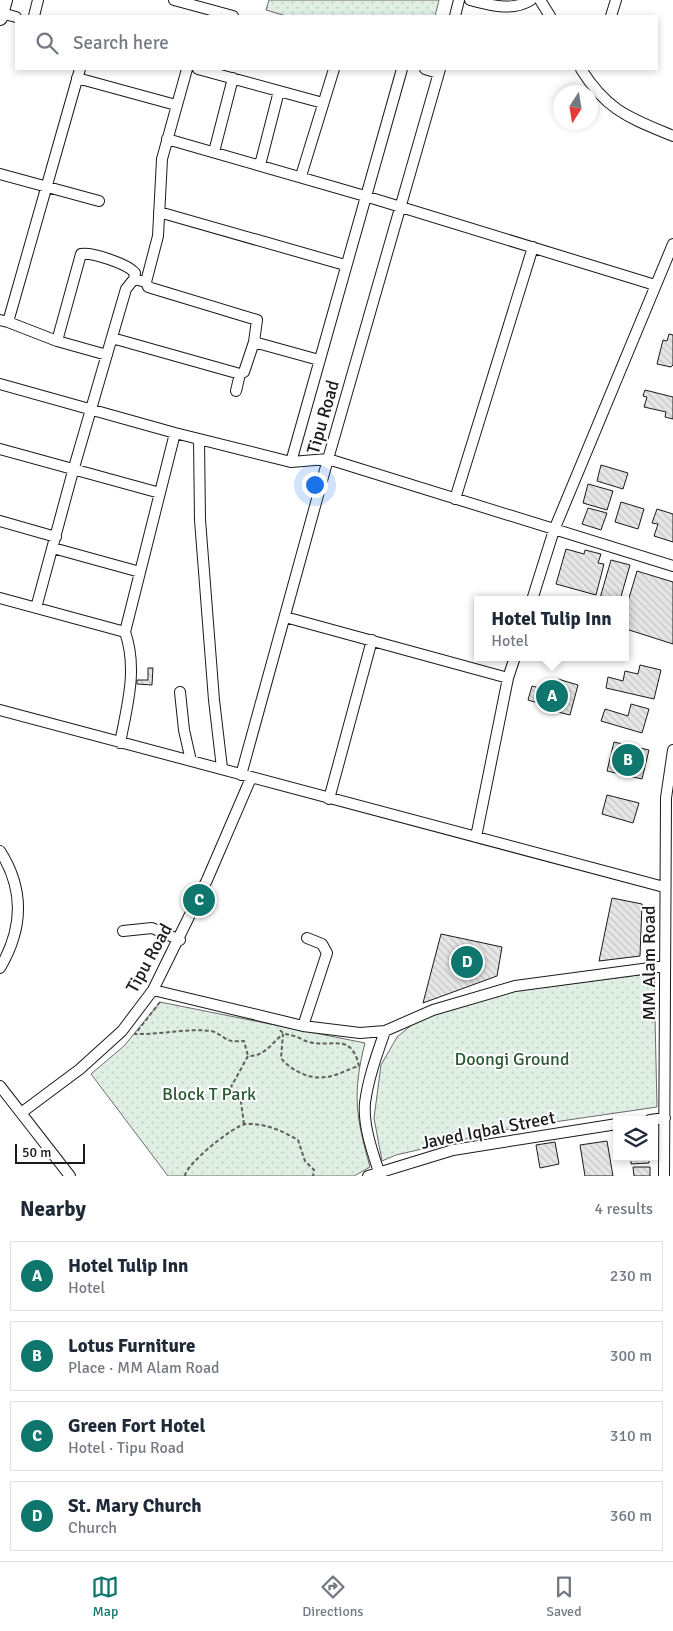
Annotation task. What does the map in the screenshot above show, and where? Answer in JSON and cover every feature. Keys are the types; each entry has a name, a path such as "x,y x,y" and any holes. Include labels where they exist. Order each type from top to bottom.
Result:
{"street":[{"path":"34,15 38,0"},
{"path":"174,0 230,15"},
{"path":"455,15 459,0"},
{"path":"470,0 491,6 513,7 531,0"},
{"path":"540,0 549,15"},
{"path":"611,15 616,0"},
{"path":"2,10 15,16"},
{"path":"187,70 161,166 158,236 146,282 148,287 257,320 254,342 246,369 240,374 236,391"},
{"path":"202,70 324,102"},
{"path":"301,176 334,70"},
{"path":"290,462 402,70"},
{"path":"582,70 593,88 611,106 628,117 673,136"},
{"name":"Tipu Road","path":"20,1113 80,1069 122,1032 153,990 180,940 246,794 246,776 285,617 328,459 439,71"},
{"path":"107,355 57,341 4,321 79,73 176,105"},
{"path":"214,152 233,78"},
{"path":"260,165 280,91"},
{"path":"167,139 301,176 655,285"},
{"path":"0,174 99,201"},
{"path":"159,212 346,265"},
{"path":"533,596 554,530 673,244"},
{"path":"455,499 533,247"},
{"path":"36,608 73,471 126,289 134,279 135,274 127,266 95,256 81,254 57,341"},
{"path":"134,279 146,282"},
{"path":"112,338 240,374"},
{"path":"254,342 320,360"},
{"path":"0,384 290,462 328,459 673,566"},
{"path":"120,743 132,668 130,647 125,632 176,432"},
{"path":"199,439 200,520 214,700 222,768"},
{"path":"0,449 73,471 160,493"},
{"path":"0,522 56,537"},
{"path":"53,548 140,572"},
{"path":"0,598 125,632"},
{"path":"285,617 508,678"},
{"path":"328,799 372,640"},
{"path":"476,837 508,678 514,661"},
{"path":"180,692 184,730 191,761"},
{"path":"0,710 120,743 222,768 328,799 664,887"},
{"name":"MM Alam Road","path":"664,1176 664,887 666,798 673,750"},
{"path":"0,851 12,869 18,893 17,920 12,948 0,968"},
{"path":"123,931 152,928 180,940"},
{"path":"303,1026 327,953 322,944 307,938"},
{"path":"153,990 303,1026 360,1033 385,1031 433,1010 515,986 665,966"},
{"path":"379,1172 370,1145 365,1104 385,1031"},
{"path":"0,1086 70,1176"},
{"path":"658,1119 665,1118"},
{"name":"Javed Iqbal Street","path":"368,1176 453,1150 613,1125"}],"path":[{"path":"160,1002 135,1034 189,1029 201,1032 211,1031 230,1040 244,1041 248,1056 231,1087 241,1102 244,1124"},
{"path":"248,1056 256,1057 265,1052 283,1034"},
{"path":"283,1034 308,1042 339,1042 351,1047 356,1054 359,1066 326,1077 303,1074 285,1064 281,1058 283,1034"},
{"path":"185,1176 190,1165 229,1132 244,1124 265,1125 298,1140 305,1161 314,1170 314,1176"}],"green space":[{"path":"269,0 439,0 435,15 283,15 266,10"},
{"name":"Doongi Ground","path":"654,973 657,1107 513,1128 396,1155 382,1161 374,1118 381,1065 397,1037 425,1014 497,993"},
{"name":"Block T Park","path":"160,1002 365,1043 358,1077 357,1105 361,1134 370,1167 354,1176 168,1176 91,1074 124,1046"}],"building":[{"path":"669,334 673,335 673,365 671,367 657,364 663,340 667,341"},
{"path":"645,390 673,397 673,419 665,417 666,412 644,407 647,397 643,396"},
{"path":"601,465 628,473 623,489 597,481"},
{"path":"588,484 613,491 607,510 583,503"},
{"path":"621,502 644,509 638,529 615,522"},
{"path":"588,508 607,513 601,530 582,524"},
{"path":"657,509 673,514 673,542 654,536 658,524 652,523"},
{"path":"566,549 584,554 585,550 601,554 598,563 604,564 596,595 556,584"},
{"path":"611,560 630,565 621,596 601,596"},
{"path":"637,571 673,582 673,644 629,630 629,598"},
{"path":"640,665 661,670 654,699 606,688 608,677 623,681 625,671 638,674"},
{"path":"148,668 153,668 152,685 137,684 137,680 148,680"},
{"path":"558,679 578,685 570,715 550,710 551,707 528,700 532,686 555,692"},
{"path":"631,704 649,709 642,733 601,721 605,709 628,716"},
{"path":"614,742 649,750 642,779 607,771"},
{"path":"607,795 639,803 633,823 602,814"},
{"path":"612,898 642,904 640,956 599,961"},
{"path":"441,934 502,947 497,976 423,1003"},
{"path":"607,1141 613,1176 585,1176 580,1145"},
{"path":"555,1142 559,1164 540,1168 536,1145"},
{"path":"631,1161 649,1161 649,1163 631,1164"},
{"path":"633,1167 650,1167 650,1176 634,1176"}],"place":[{"name":"Hotel Tulip Inn","path":"552,696"},
{"name":"Lotus Furniture","path":"628,760"},
{"name":"Green Fort Hotel","path":"199,900"},
{"name":"St. Mary Church","path":"467,962"}]}
